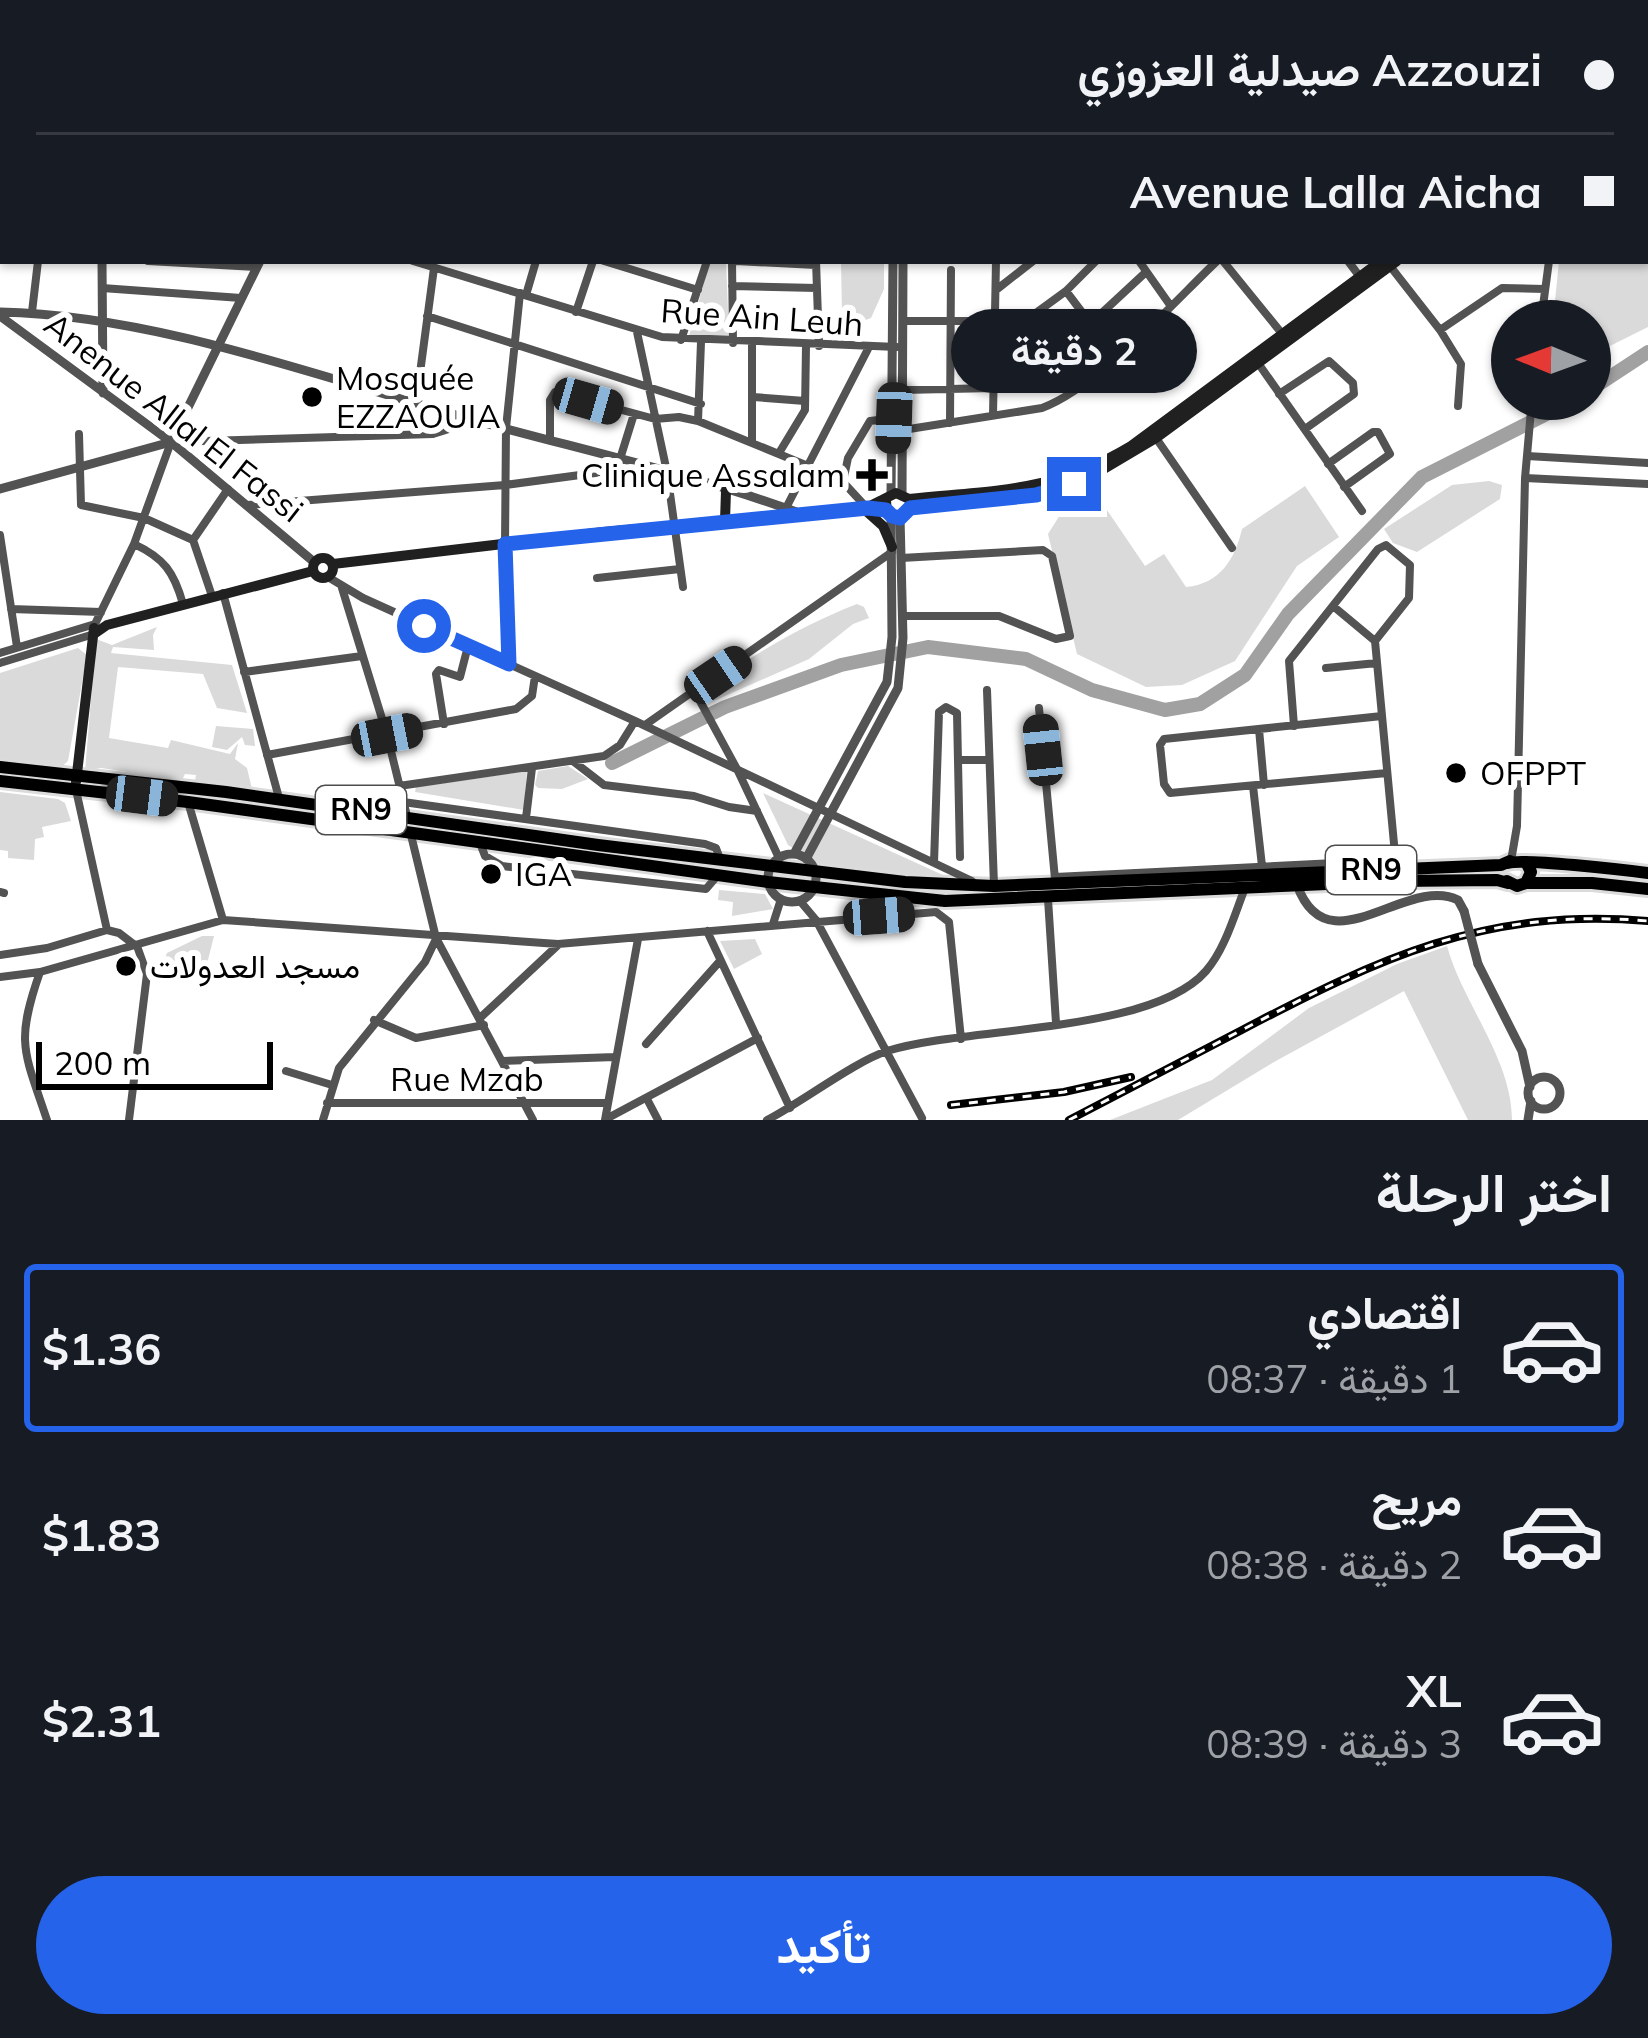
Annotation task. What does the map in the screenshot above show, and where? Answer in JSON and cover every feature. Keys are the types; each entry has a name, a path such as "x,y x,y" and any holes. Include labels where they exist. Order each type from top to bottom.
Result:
{"main road":[{"path":"1286,338 1360,277 1387,264"},
{"path":"313,566 319,578 330,570 505,544 897,505 1053,483 1154,435 1388,264"},
{"path":"724,521 726,491"},
{"path":"866,508 886,529 895,552"},
{"path":"80,785 98,628 313,566 326,557 330,570"},
{"name":"RN9","path":"0,767 188,802 479,842 719,867 775,863 905,882 988,886 1517,861 1648,873"},
{"name":"RN9","path":"0,781 279,800 558,839 719,867 768,882 945,901 1396,880 1497,880 1517,886 1592,883 1648,889"},
{"path":"1508,883 1503,872 1517,861 1531,872 1526,883"}],"street":[{"path":"32,312 38,264"},
{"path":"102,264 103,393"},
{"path":"98,628 172,442 258,264"},
{"name":"Rue Ain Leuh","path":"424,264 637,332 681,340 898,347"},
{"path":"509,664 506,428 523,294 535,264"},
{"path":"576,312 592,264"},
{"path":"614,264 698,290"},
{"path":"681,340 706,264"},
{"path":"733,343 734,264"},
{"path":"816,264 819,346"},
{"path":"800,856 831,813 898,688 902,662 892,572 903,430 900,264"},
{"path":"897,505 894,418 900,264"},
{"path":"993,416 996,264"},
{"path":"995,291 1029,264"},
{"path":"995,343 1066,292 1092,264"},
{"path":"1142,264 1171,305"},
{"path":"903,430 1052,405 1115,356 1213,264"},
{"path":"1215,264 1286,338"},
{"path":"1350,264 1360,277"},
{"path":"1390,264 1462,366 1458,406"},
{"path":"1544,300 1549,264"},
{"path":"416,403 434,268"},
{"path":"950,423 952,270"},
{"path":"994,373 1044,360 1146,272"},
{"path":"732,286 817,287"},
{"path":"102,288 242,298"},
{"path":"1440,330 1502,288 1545,289"},
{"path":"1066,292 1115,356"},
{"path":"0,314 32,312 103,322 217,348 807,515"},
{"name":"Anenue Allal El Fassi","path":"0,314 172,442 313,566"},
{"path":"427,316 701,404"},
{"path":"904,321 995,321"},
{"path":"637,332 667,472 682,586"},
{"path":"698,421 701,342"},
{"path":"752,344 752,442"},
{"path":"779,453 801,420 806,401 806,346"},
{"path":"786,508 868,349"},
{"path":"1257,360 1362,511"},
{"path":"1279,394 1330,360 1353,383 1354,394 1305,429"},
{"path":"903,390 994,388"},
{"path":"550,439 550,406 556,392 656,419 679,416 698,421 808,466"},
{"path":"753,398 806,401"},
{"path":"620,460 634,414"},
{"path":"0,489 172,442 434,434 449,429 454,415"},
{"path":"866,508 844,484 845,466 870,421 894,418"},
{"path":"1517,861 1530,420"},
{"path":"1328,464 1373,432 1388,446 1390,454 1344,487"},
{"path":"79,434 81,505 144,518 193,539 244,672 279,800"},
{"path":"1154,435 1232,548"},
{"path":"1527,457 1648,463"},
{"path":"1592,481 1593,460"},
{"path":"248,506 505,484 642,466"},
{"path":"1525,478 1648,484"},
{"path":"193,539 228,489"},
{"path":"0,535 17,647"},
{"path":"134,544 157,555 174,574 183,604"},
{"path":"1039,707 1055,880 1262,866 1396,865 1375,640 1409,598 1411,568 1389,546 1381,546 1289,661 1294,726"},
{"path":"399,786 608,755 643,725 697,695 895,552 1046,551 1052,556 1070,636 1056,639 993,616 902,616"},
{"path":"800,856 818,808 884,690 902,616 895,552"},
{"path":"878,563 892,572"},
{"path":"597,578 680,569"},
{"path":"330,570 342,587 387,735 436,938 533,1120"},
{"path":"342,587 988,886 987,690"},
{"path":"1333,606 1375,640"},
{"path":"11,609 101,612"},
{"path":"0,652 98,628"},
{"path":"0,663 98,628"},
{"path":"444,724 436,674 439,670 460,676 469,646"},
{"path":"244,672 362,656"},
{"path":"1327,668 1377,664"},
{"path":"267,754 387,735 523,705 532,696 536,676"},
{"path":"697,695 757,811 775,863 768,882 781,899 800,901 816,920 922,1118"},
{"path":"934,863 939,712 944,707 956,710 960,857"},
{"path":"1382,716 1160,743 1168,792 1387,773"},
{"path":"1259,729 1264,785"},
{"path":"959,760 989,760"},
{"path":"573,761 604,785 694,796 757,811"},
{"path":"526,818 532,768"},
{"path":"80,785 107,930"},
{"path":"1253,786 1262,866"},
{"path":"188,802 223,920"},
{"path":"403,802 712,845 719,867"},
{"path":"558,839 562,823"},
{"path":"800,856 815,872 814,887 800,901"},
{"name":"RN9","path":"775,863 800,856"},
{"path":"1297,885 1314,911 1338,922 1435,894 1453,897 1464,911 1478,964 1522,1051 1532,1120"},
{"path":"767,1120 886,1052 1140,1009 1190,985 1215,958 1245,888"},
{"path":"1048,898 1056,1023"},
{"path":"773,924 781,899"},
{"path":"0,977 40,972 223,920 558,944 816,920 944,915 949,922 961,1040"},
{"path":"4,952 47,948 107,930 137,946 147,974 129,1120"},
{"path":"707,931 790,1108"},
{"path":"323,1120 339,1068 425,962 436,938"},
{"path":"604,1120 638,939"},
{"path":"374,1021 416,1038 482,1021 558,944"},
{"path":"646,1044 721,962"},
{"path":"40,972 22,1030 46,1120"},
{"path":"604,1120 758,1038"},
{"path":"1522,1051 1558,1086 1559,1119"},
{"path":"502,1060 615,1057"},
{"path":"286,1071 332,1085"},
{"path":"1530,1087 1536,1079 1546,1077"},
{"path":"647,1099 658,1120"},
{"path":"1531,1101 1544,1108 1550,1120"},
{"path":"1532,1120 1558,1101"},
{"name":"Rue Mzab","path":"327,1102 607,1102"},
{"path":"429,1120 432,1103"}],"shaded area":[{"path":"709,264 726,264 729,337 689,336"},
{"path":"841,264 884,264 884,289 871,318 855,324 842,314"},
{"path":"1559,264 1648,264 1648,327 1611,346 1611,300 1555,300"},
{"path":"1489,481 1502,485 1500,499 1417,552 1393,543 1384,529 1452,485"},
{"path":"1305,486 1339,537 1297,566 1235,661 1182,685 1146,687 1077,654 1048,534 1065,507 1092,488 1145,566 1164,554 1186,587 1217,575 1230,560 1242,529"},
{"path":"857,604 869,618 853,624 809,659 709,703 702,690 721,677 796,632"},
{"path":"157,627 154,650 113,647 111,653 232,665 247,713 217,708 203,674 118,667 109,738 168,748 171,740 230,754 238,743 235,759 247,768 252,789 195,781 196,775 185,774 182,780 101,768 85,771 96,639 112,645"},
{"path":"78,648 87,655 68,761 58,770 0,763 0,673"},
{"path":"216,726 253,729 255,746 245,745 242,737 227,750 212,747"},
{"path":"568,766 588,779 562,789 535,785 538,771"},
{"path":"527,771 524,810 415,792 416,787"},
{"path":"0,792 58,799 65,803 71,821 42,827 44,837 35,839 34,860 8,858 8,851 0,850"},
{"path":"763,793 956,881 830,871 788,845"},
{"path":"719,890 765,894 773,909 732,916 733,902 718,900"},
{"path":"202,936 214,936 204,976 163,963 167,953"},
{"path":"755,939 762,954 734,969 720,941"},
{"path":"1447,946 1496,1053 1512,1120 1468,1120 1404,991 1178,1120 1110,1120 1212,1080 1309,1008 1397,964"}],"waterway":[{"path":"1611,376 1648,352"},
{"path":"612,763 725,707 841,665 928,647 1026,659 1092,690 1165,710 1200,704 1245,675 1288,614 1422,477 1535,420"}],"railway":[{"path":"1069,1120 1340,981 1435,943 1535,922 1648,921"},
{"path":"951,1105 1064,1092 1131,1077"}],"place":[{"name":"Mosquée EZZAOUIA","path":"312,397"},
{"name":"Clinique Assalam","path":"872,475"},
{"name":"OFPPT","path":"1456,773"},
{"name":"IGA","path":"491,874"},
{"name":"مسجد العدولات","path":"126,966"}],"route":[{"path":"424,626 509,664 505,544 868,508 900,518 910,508 1014,499 1074,484"}]}
